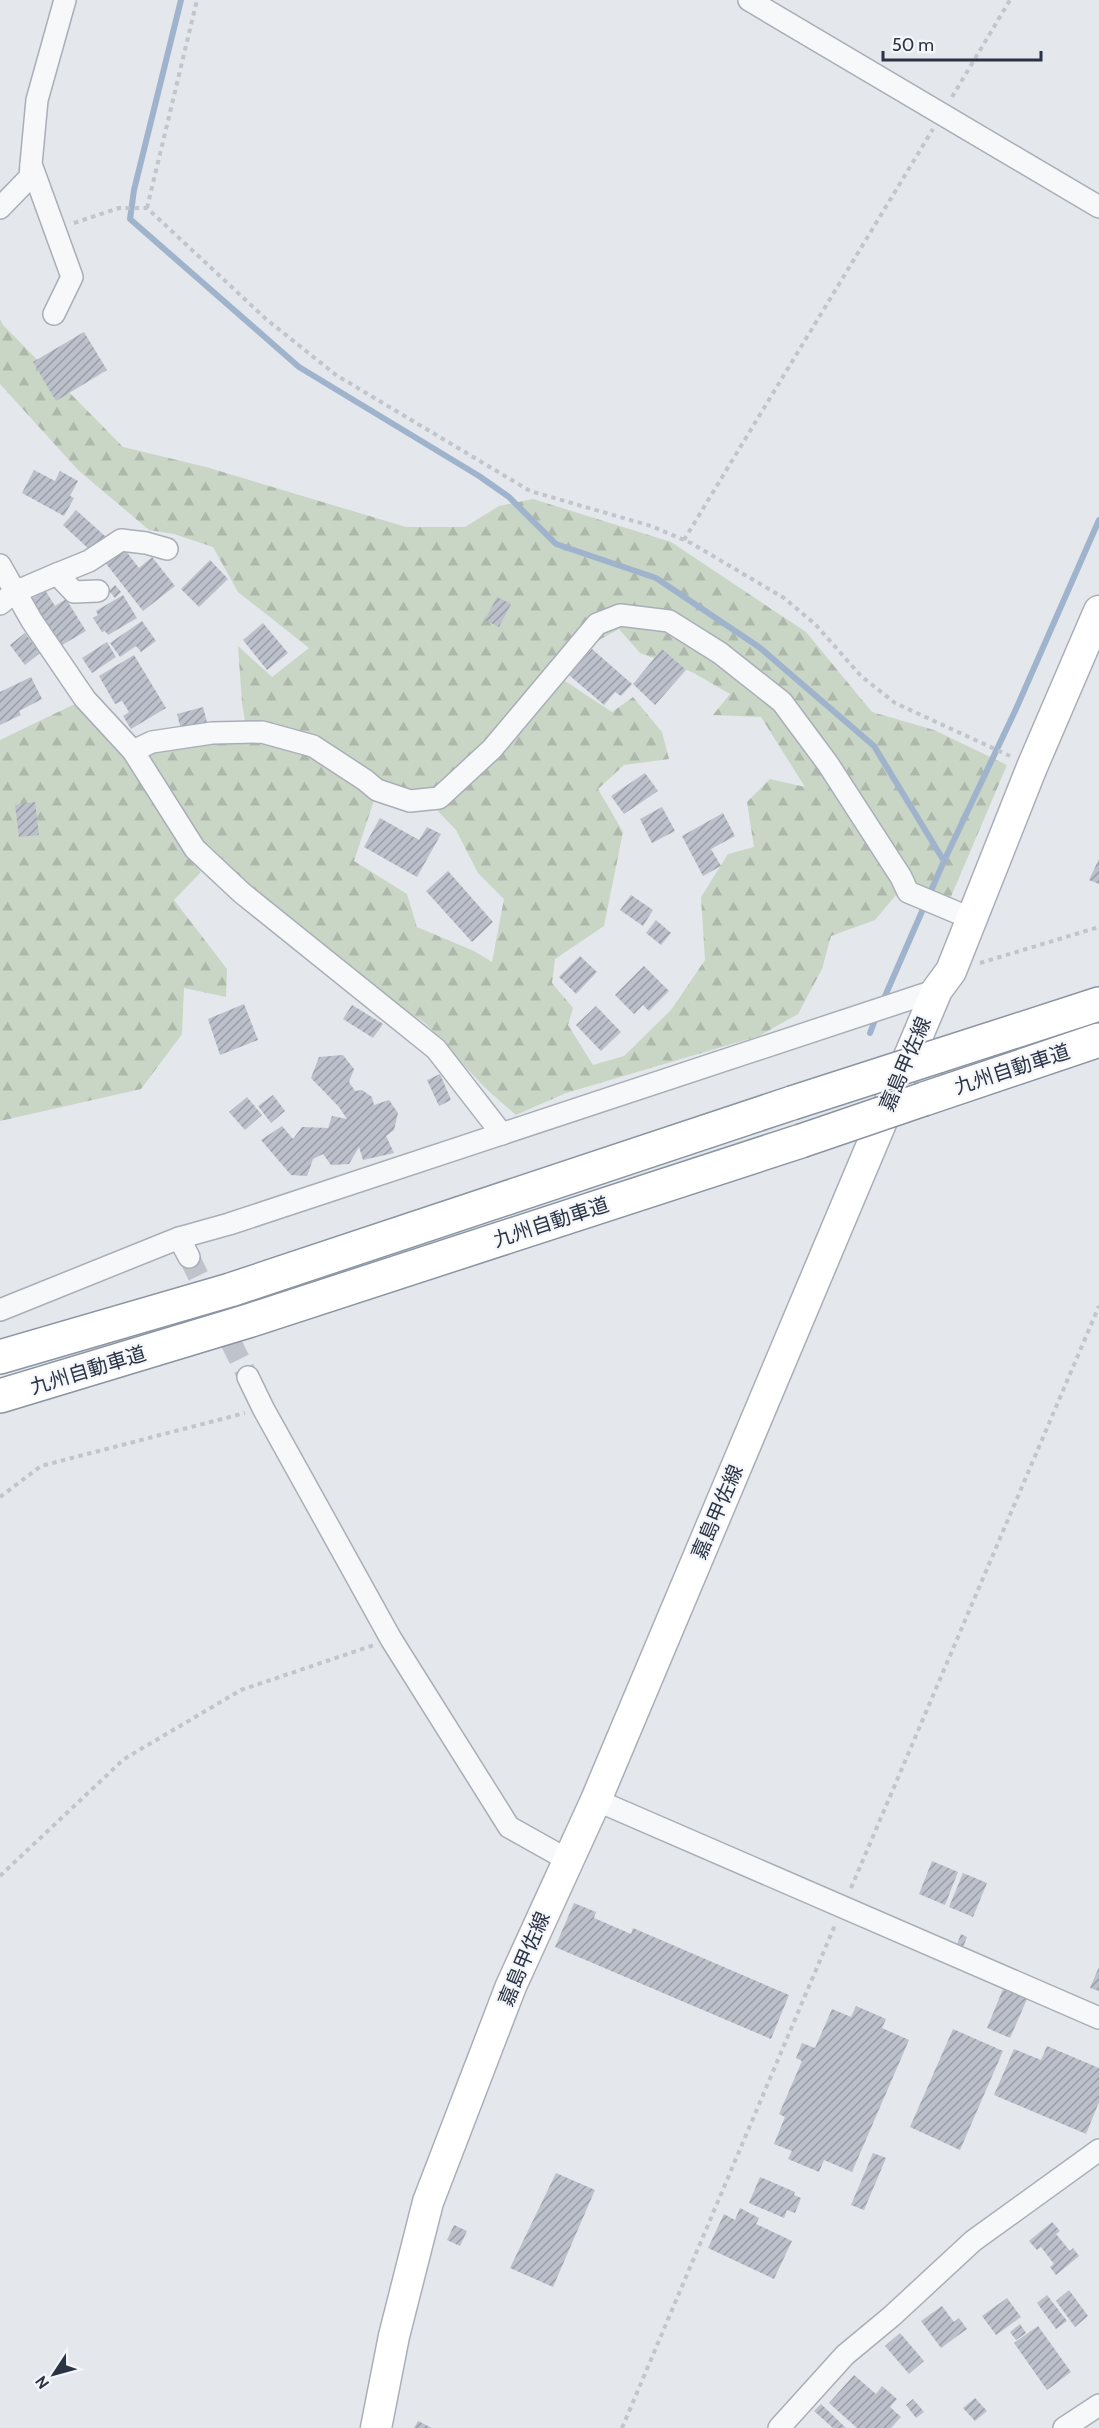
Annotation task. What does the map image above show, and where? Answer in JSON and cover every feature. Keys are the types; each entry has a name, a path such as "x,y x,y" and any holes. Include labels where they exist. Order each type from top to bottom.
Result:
{"highway":[{"name":"九州自動車道","path":"0,1357 230,1290 792,1103 1099,1004"},
{"name":"九州自動車道","path":"0,1396 248,1321 801,1141 1099,1040"}],"main road":[{"name":"嘉島甲佐線","path":"376,2428 394,2336 428,2202 512,1986 596,1800 944,981 961,915 1032,767 1099,611"}],"street":[{"path":"0,208 30,177 37,100 66,0"},
{"path":"749,0 1099,207"},
{"path":"31,164 72,277 54,314"},
{"path":"8,598 89,561 122,540 167,549"},
{"path":"0,565 8,598 32,621 85,699 133,751 195,849 242,893 436,1049 502,1134"},
{"path":"57,574 74,592 98,591"},
{"path":"133,751 152,742 212,733 262,732 314,746 377,790 410,801 439,798 492,749 597,624 620,615 669,621 720,653 782,702 828,764 901,877 908,892 961,915"},
{"path":"0,1310 178,1238 229,1224 860,1015 944,981"},
{"path":"178,1238 189,1257"},
{"path":"248,1377 391,1640 509,1827 568,1860"},
{"path":"596,1800 1099,2018"},
{"path":"779,2428 845,2355 892,2316 974,2241 1099,2150"},
{"path":"1064,2428 1099,2404"}],"path":[{"path":"147,208 198,0"},
{"path":"684,540 1010,0"},
{"path":"53,229 119,208 147,208 266,319 336,375 530,491 651,526 684,540 784,598 815,624 861,676 895,703 1015,759"},
{"path":"944,981 1099,927"},
{"path":"622,2428 1099,1306"},
{"path":"0,1497 41,1466 263,1408"},
{"path":"0,1876 124,1759 241,1690 391,1640"}],"green space":[{"path":"0,319 3,325 123,447 206,467 406,527 465,527 499,506 533,499 671,542 806,632 872,712 934,730 1007,765 950,899 901,889 875,920 831,936 822,969 798,1014 759,1036 566,1093 516,1115 481,1083 427,1025 380,996 283,918 245,883 178,811 156,777 147,749 248,739 242,703 238,646 272,677 309,648 238,592 213,547 174,534 149,530 78,470 0,384","holes":["583,625 599,640 619,629 640,653 692,672 730,694 713,715 761,717 805,787 770,779 747,802 754,847 728,854 701,897 705,960 671,1010 624,1056 593,1065 568,1025 573,1008 552,983 555,959 604,926 623,832 598,789 624,765 669,759 662,732 633,697 612,712 565,681","377,791 434,807 456,830 478,873 504,899 492,962 474,951 417,927 407,894 354,861"]},
{"path":"81,701 121,749 184,852 201,872 174,900 227,969 226,997 184,988 182,1034 141,1089 0,1121 0,740"}],"building":[{"path":"84,332 107,370 56,401 33,362"},
{"path":"34,470 55,481 60,471 78,481 70,496 74,498 64,516 22,493"},
{"path":"76,510 106,537 92,552 63,525"},
{"path":"122,546 139,568 152,557 175,586 143,611 104,561"},
{"path":"210,560 228,579 199,607 181,589"},
{"path":"115,585 121,592 115,598 109,591"},
{"path":"45,590 55,606 66,599 86,631 57,648 28,601"},
{"path":"123,595 137,618 108,635 105,631 102,632 93,618 98,615 96,611"},
{"path":"497,597 511,604 499,627 485,620"},
{"path":"142,621 156,641 141,652 136,646 120,657 110,643"},
{"path":"263,623 288,653 267,670 243,640"},
{"path":"25,633 40,653 25,665 10,645"},
{"path":"107,642 116,657 92,673 82,658"},
{"path":"592,649 632,684 621,696 615,692 604,705 569,675"},
{"path":"662,649 686,670 655,705 633,684"},
{"path":"134,655 166,708 131,729 123,716 129,712 122,701 115,704 99,676"},
{"path":"31,677 42,699 19,711 21,715 0,725 0,692"},
{"path":"203,707 208,726 182,733 177,714"},
{"path":"645,773 658,791 624,814 611,796"},
{"path":"35,802 39,835 19,837 15,805"},
{"path":"662,807 675,831 652,843 640,819"},
{"path":"723,813 735,836 711,849 721,866 703,876 682,836"},
{"path":"380,818 419,840 427,827 441,834 417,877 364,847"},
{"path":"1099,859 1099,884 1089,880"},
{"path":"448,871 493,922 472,942 426,891"},
{"path":"631,895 653,910 643,926 620,910"},
{"path":"656,920 671,933 661,945 646,933"},
{"path":"580,956 597,972 576,994 559,977"},
{"path":"644,966 669,991 649,1011 643,1005 634,1014 615,995"},
{"path":"244,1004 258,1040 220,1055 208,1019"},
{"path":"352,1005 383,1024 373,1038 343,1019"},
{"path":"596,1006 621,1032 601,1051 576,1025"},
{"path":"343,1055 354,1069 349,1082 355,1091 362,1090 372,1097 374,1105 389,1100 398,1113 394,1130 386,1136 394,1153 363,1160 359,1147 349,1164 331,1165 323,1154 313,1159 307,1176 291,1175 261,1140 282,1126 293,1139 302,1127 328,1128 332,1116 347,1119 339,1107 311,1078 319,1057"},
{"path":"440,1074 451,1100 439,1106 427,1080"},
{"path":"273,1095 285,1111 271,1123 258,1106"},
{"path":"247,1097 262,1115 245,1130 229,1112"},
{"path":"932,1861 958,1872 945,1905 919,1894"},
{"path":"963,1873 987,1883 973,1917 949,1907"},
{"path":"574,1903 596,1912 594,1918 631,1934 633,1928 789,1995 771,2039 555,1947"},
{"path":"961,1934 967,1937 962,1950 956,1947"},
{"path":"1099,1967 1099,1991 1090,1988"},
{"path":"1003,1989 1027,1999 1010,2038 987,2028"},
{"path":"856,2006 886,2019 882,2028 909,2040 852,2172 824,2160 819,2172 788,2159 792,2151 774,2144 785,2117 779,2114 802,2061 796,2058 802,2043 815,2048 832,2009 851,2017"},
{"path":"953,2029 1003,2051 960,2150 910,2127"},
{"path":"1047,2046 1099,2068 1099,2102 1086,2134 994,2095 1014,2049 1041,2060"},
{"path":"873,2153 886,2158 864,2210 851,2205"},
{"path":"556,2173 595,2190 553,2287 510,2268"},
{"path":"760,2177 795,2192 794,2195 801,2198 795,2213 787,2210 784,2218 749,2203"},
{"path":"740,2208 759,2218 756,2224 792,2241 774,2279 708,2248 724,2214 735,2220"},
{"path":"1052,2222 1060,2231 1056,2234 1070,2251 1073,2248 1079,2256 1056,2275 1050,2267 1054,2264 1041,2247 1037,2250 1029,2241"},
{"path":"454,2225 467,2231 460,2246 447,2240"},
{"path":"1069,2290 1088,2316 1075,2327 1056,2301"},
{"path":"1047,2295 1067,2321 1056,2329 1037,2303"},
{"path":"1007,2298 1021,2317 996,2335 982,2316"},
{"path":"942,2306 954,2322 959,2318 967,2329 941,2348 921,2321"},
{"path":"1020,2324 1026,2333 1016,2340 1010,2332"},
{"path":"1038,2326 1071,2372 1047,2390 1014,2343"},
{"path":"900,2333 924,2361 909,2374 885,2346"},
{"path":"854,2375 876,2394 882,2386 897,2399 890,2407 901,2417 891,2428 857,2428 829,2403"},
{"path":"975,2398 987,2411 975,2421 963,2408"},
{"path":"913,2399 924,2412 916,2418 906,2405"},
{"path":"821,2404 846,2428 833,2428 814,2411"},
{"path":"418,2421 432,2428 414,2428"}],"waterway":[{"path":"181,0 134,190 130,219 299,367 479,476 509,497 556,544 656,578 759,647 874,746 944,861 882,1003"},
{"path":"944,861 1016,709 1099,520"},
{"path":"870,1033 877,1015"}],"tunnel":[{"path":"189,1257 248,1377"}]}
